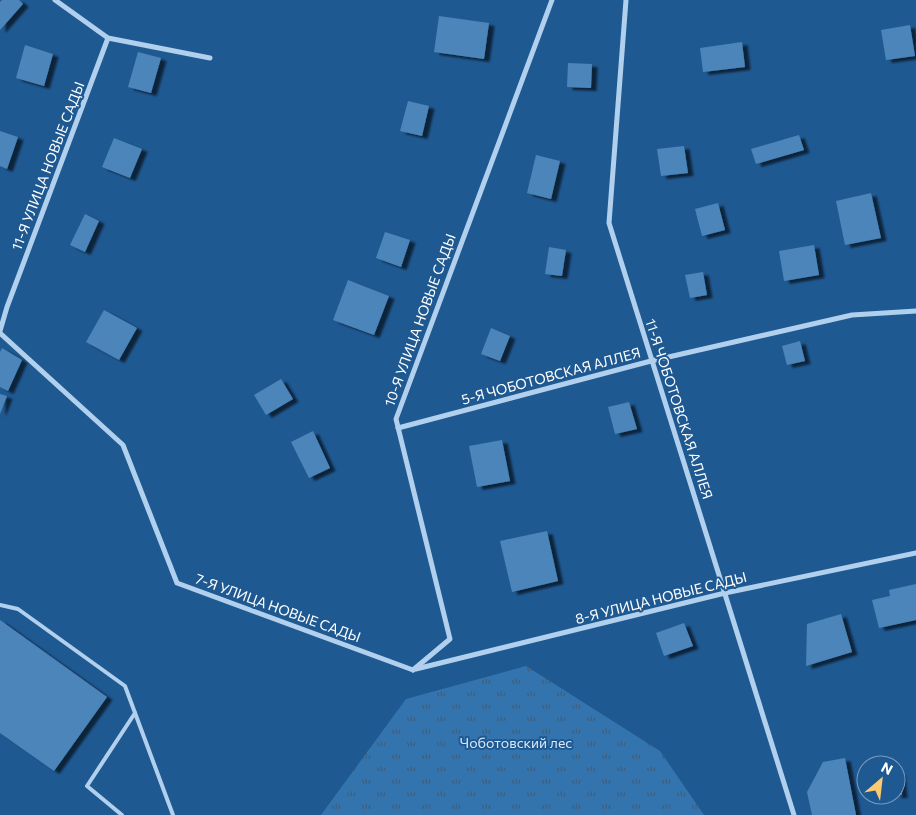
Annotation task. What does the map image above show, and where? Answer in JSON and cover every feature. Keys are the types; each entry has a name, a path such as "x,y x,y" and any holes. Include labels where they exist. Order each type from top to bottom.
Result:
{"street":[{"path":"55,0 108,38 210,58"},
{"name":"10-Я УЛИЦА НОВЫЕ САДЫ","path":"413,670 450,639 396,419 552,0"},
{"name":"11-Я ЧОБОТОВСКАЯ АЛЛЕЯ","path":"626,0 609,223 794,815"},
{"name":"11-Я УЛИЦА НОВЫЕ САДЫ","path":"0,332 10,298 108,38"},
{"name":"5-Я ЧОБОТОВСКАЯ АЛЛЕЯ","path":"398,428 652,361 852,315 916,311"},
{"name":"7-Я УЛИЦА НОВЫЕ САДЫ","path":"0,332 123,444 177,584 413,670"},
{"name":"8-Я УЛИЦА НОВЫЕ САДЫ","path":"413,670 725,593 916,552"}],"lane":[{"path":"0,605 18,609 125,686 173,815"},
{"path":"122,815 87,786 135,713"}],"green space":[{"name":"Чоботовский лес","path":"526,666 660,751 704,815 321,815 406,699"}],"building":[{"path":"2,0 19,0 23,4 0,30 0,2"},
{"path":"439,16 489,23 484,59 434,52"},
{"path":"910,25 915,56 886,60 881,30"},
{"path":"742,42 745,67 703,72 700,48"},
{"path":"25,45 53,54 44,86 16,78"},
{"path":"138,52 161,58 151,93 128,87"},
{"path":"568,63 592,64 591,88 567,87"},
{"path":"408,101 429,106 422,136 400,131"},
{"path":"0,131 18,137 7,169 0,166"},
{"path":"799,135 804,150 756,164 751,149"},
{"path":"114,138 142,149 130,178 102,167"},
{"path":"684,146 688,173 661,176 657,149"},
{"path":"536,155 560,161 551,199 527,193"},
{"path":"871,193 881,238 845,245 836,201"},
{"path":"718,203 725,230 702,236 695,209"},
{"path":"85,214 99,221 85,252 70,245"},
{"path":"385,232 410,240 401,267 376,258"},
{"path":"814,245 819,275 784,281 779,251"},
{"path":"549,247 566,250 562,276 545,274"},
{"path":"703,272 707,295 690,298 685,275"},
{"path":"348,280 389,296 374,335 333,320"},
{"path":"104,310 137,328 119,360 86,342"},
{"path":"491,328 510,336 500,361 481,354"},
{"path":"800,341 805,361 787,365 782,346"},
{"path":"2,348 22,360 8,391 0,387 0,352"},
{"path":"281,379 293,399 266,415 254,395"},
{"path":"0,394 7,396 0,414"},
{"path":"629,402 637,429 615,434 608,407"},
{"path":"313,431 330,468 309,478 291,442"},
{"path":"502,440 510,481 477,487 469,446"},
{"path":"547,531 558,581 512,592 500,541"},
{"path":"916,584 916,620 879,628 872,600 890,596 889,590"},
{"path":"841,614 852,652 806,666 807,624"},
{"path":"0,620 107,697 54,771 0,733"},
{"path":"684,623 693,646 664,656 656,633"},
{"path":"845,758 856,815 812,815 807,792 823,762"}]}
